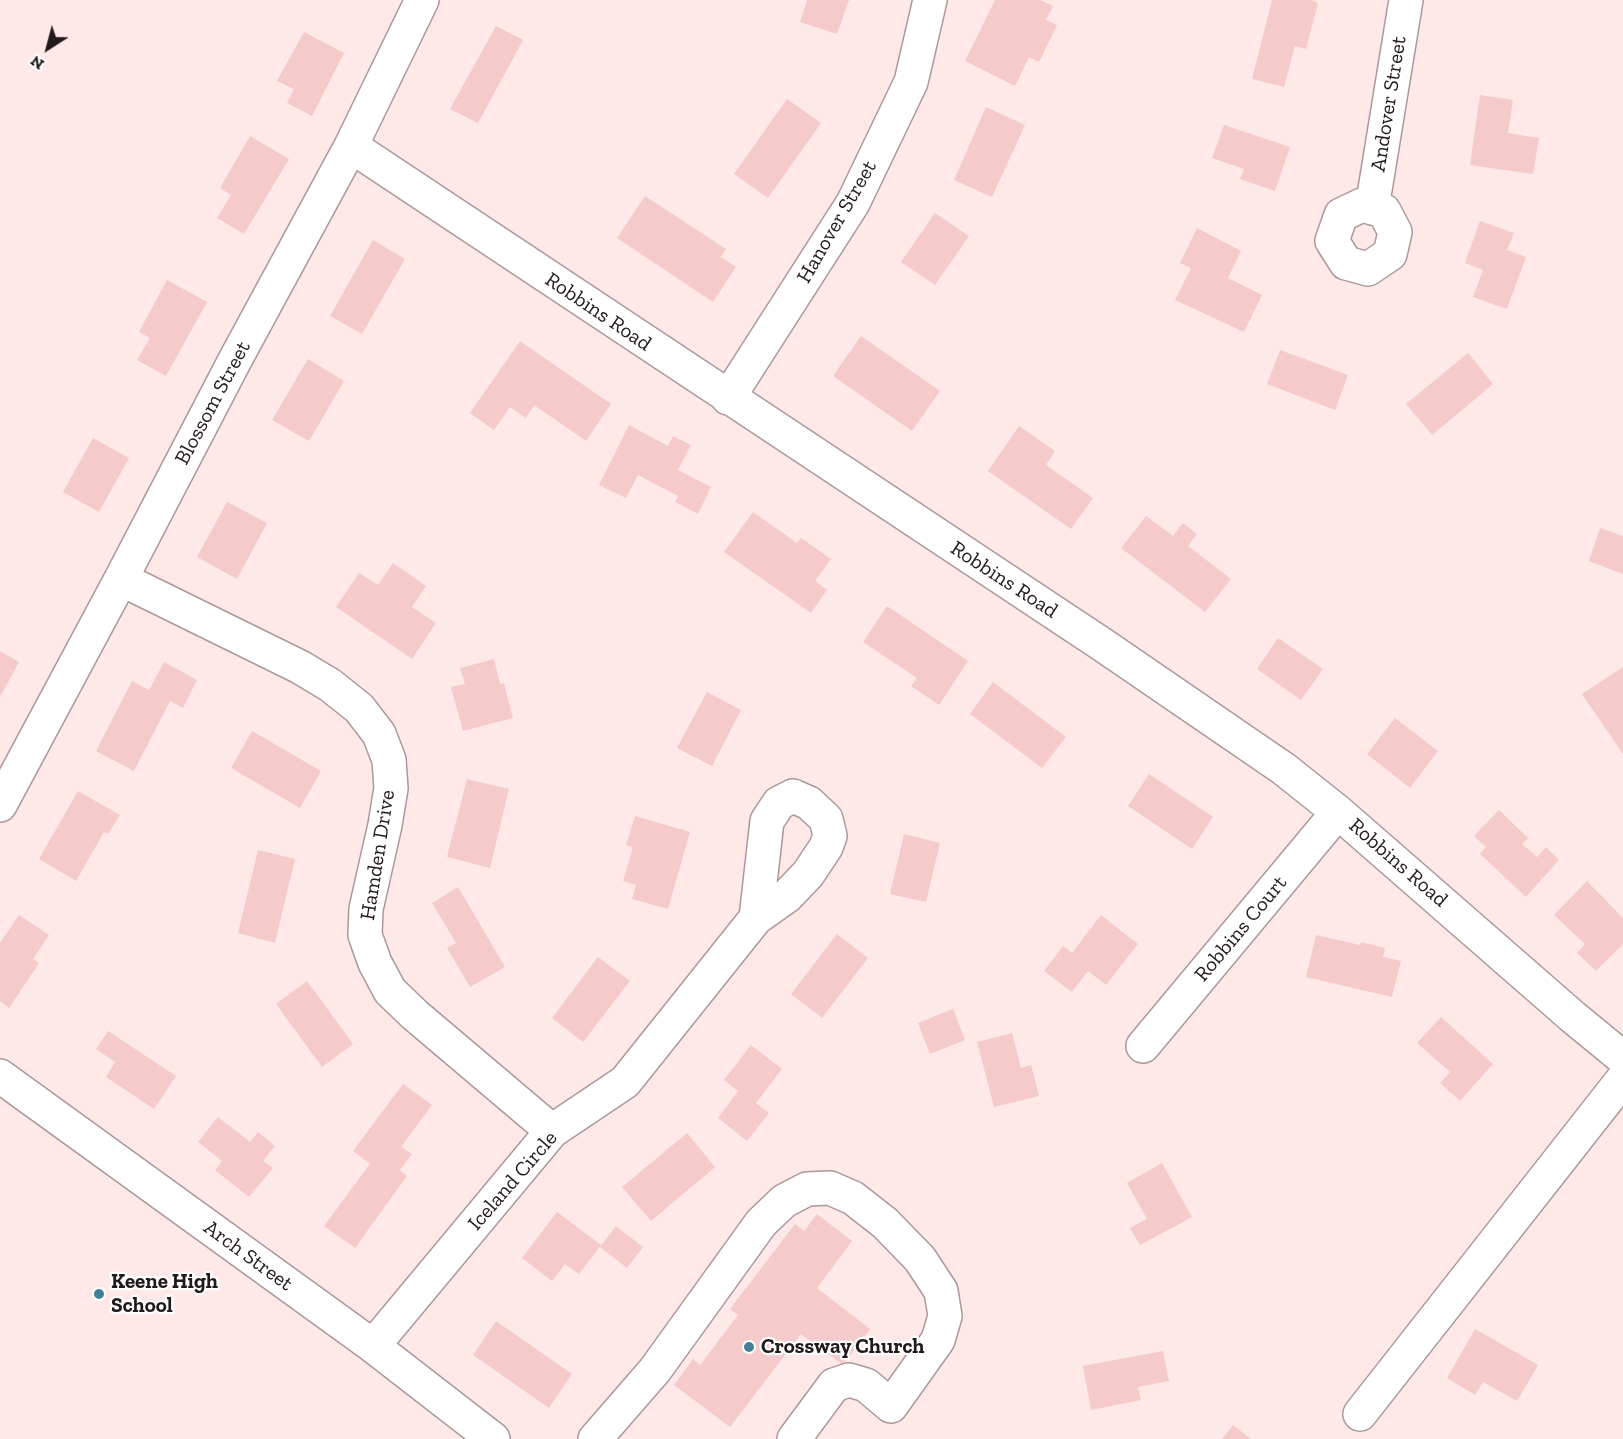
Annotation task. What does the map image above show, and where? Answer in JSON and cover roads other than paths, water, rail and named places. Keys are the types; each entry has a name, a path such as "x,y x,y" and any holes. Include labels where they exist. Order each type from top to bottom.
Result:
{"street":[{"name":"Blossom Street","path":"0,805 351,146 422,0"},
{"name":"Hanover Street","path":"728,398 853,203 911,82 930,0"},
{"name":"Andover Street","path":"1372,208 1406,0"},
{"name":"Robbins Road","path":"351,146 1284,769 1338,812 1623,1058"},
{"name":"Hamden Drive","path":"121,579 300,667 330,685 359,708 379,734 389,760 391,788 366,909 365,935 375,963 390,991 415,1015 552,1131"},
{"name":"Robbins Court","path":"1143,1046 1338,812"},
{"name":"Iceland Circle","path":"373,1346 552,1131 625,1082 756,918"},
{"name":"Arch Street","path":"0,1076 373,1346 493,1439"},
{"path":"1360,1414 1623,1079"},
{"path":"595,1439 655,1370 762,1223 784,1201 807,1189 830,1188 853,1198 885,1223 920,1258 941,1291 945,1316 938,1340 891,1406 866,1385 849,1380 834,1385 794,1439"}],"place":[{"name":"Keene High School","path":"99,1294"},
{"name":"Crossway Church","path":"749,1347"}]}
